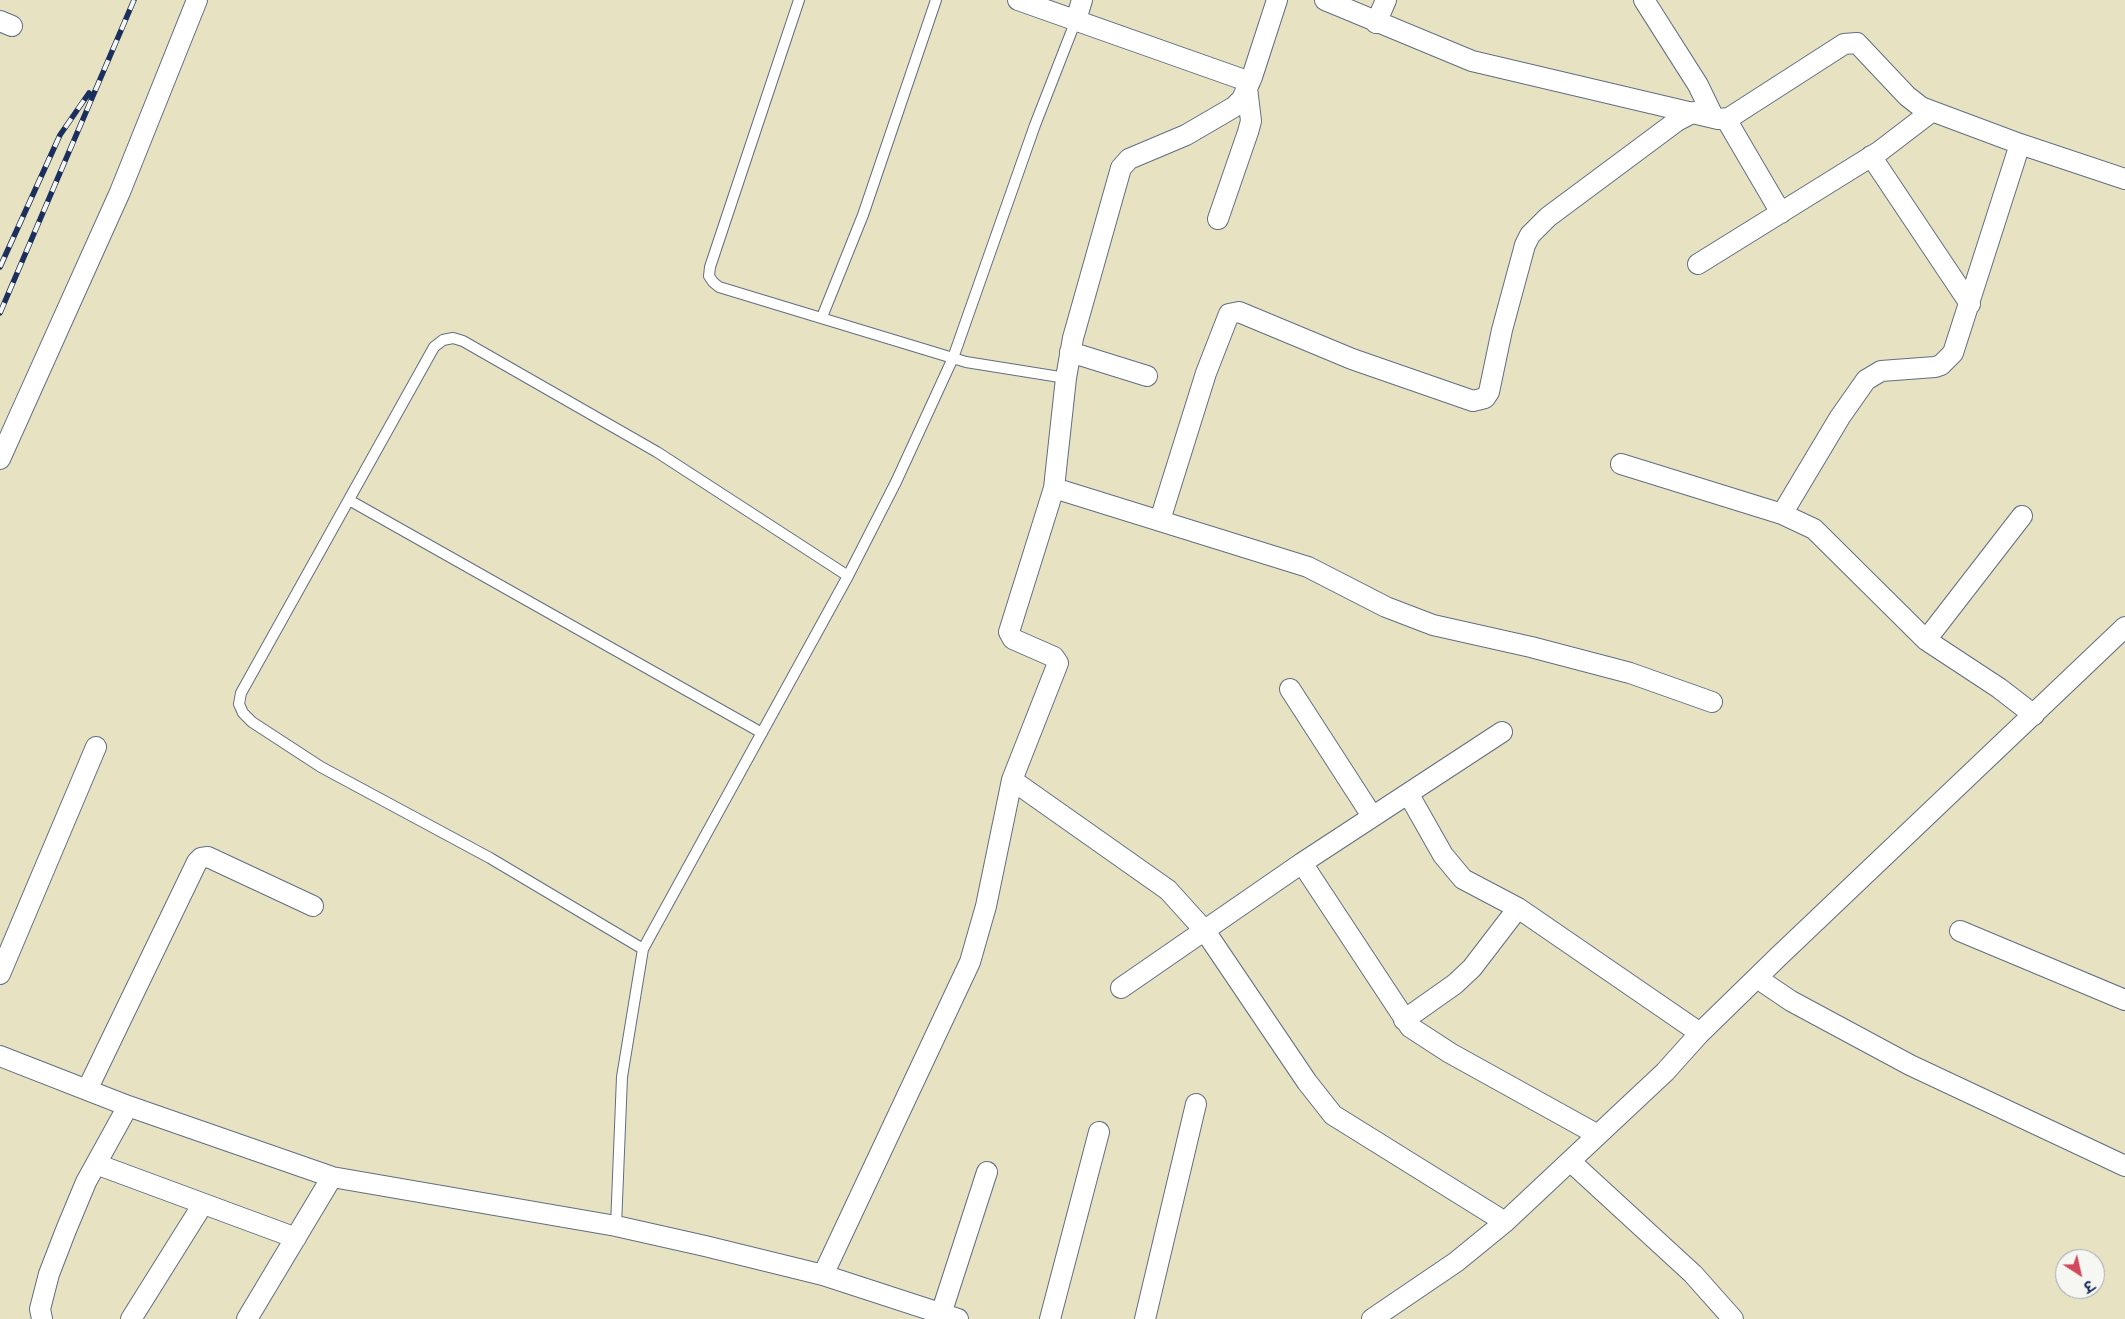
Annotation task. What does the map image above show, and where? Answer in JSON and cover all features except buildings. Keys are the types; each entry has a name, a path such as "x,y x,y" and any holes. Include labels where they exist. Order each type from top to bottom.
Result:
{"street":[{"path":"0,459 120,192 197,0"},
{"path":"1018,0 1249,85"},
{"path":"1076,20 1082,0"},
{"path":"822,1276 970,962 986,906 1012,780 1058,663 1054,657 1009,636 1054,488 1070,352 1121,168 1128,159 1186,135 1234,107 1249,85 1277,0"},
{"path":"1326,0 1472,61 1720,118 1850,42 1857,43 1863,47 1906,96 1921,107 2020,144 2125,179"},
{"path":"1376,22 1386,0"},
{"path":"1644,0 1781,213"},
{"path":"1218,219 1248,132 1250,113 1249,85"},
{"path":"1160,520 1206,373 1229,314 1239,312 1352,359 1473,400 1485,398 1489,392 1502,330 1522,255 1530,236 1548,217 1677,122 1694,112"},
{"path":"1698,264 1871,156 1931,112"},
{"path":"1782,514 1866,380 1881,371 1941,364 1953,353 2020,144"},
{"path":"1871,156 1970,304"},
{"path":"1070,352 1147,376"},
{"path":"1621,464 1782,514 1801,522 1823,536 1926,640 2006,692 2034,715"},
{"path":"1054,488 1308,567 1386,607 1433,625 1531,647 1630,673 1712,702"},
{"path":"1926,640 2022,516"},
{"path":"1372,1319 1456,1262 1505,1222 1665,1072 1700,1034 1757,978 2125,627"},
{"path":"1290,689 1372,816"},
{"path":"1121,988 1302,863 1372,816 1409,795 1502,732"},
{"path":"0,974 96,747"},
{"path":"1012,780 1168,890 1205,931 1307,1082 1333,1115 1505,1222"},
{"path":"1409,795 1443,855 1457,873 1475,886 1518,908 1700,1034"},
{"path":"87,1090 197,862 201,858 208,857 313,906"},
{"path":"1302,863 1404,1020 1424,1037 1450,1053 1598,1135"},
{"path":"1404,1020 1455,984 1472,968 1518,908"},
{"path":"1960,931 2125,1000"},
{"path":"1757,978 1799,1005 1910,1065 2125,1166"},
{"path":"0,1056 128,1106 332,1177 616,1226 705,1246 822,1276 950,1316 987,1172"},
{"path":"1146,1319 1196,1104"},
{"path":"42,1319 40,1309 49,1274 86,1182 128,1106"},
{"path":"1050,1319 1099,1132"},
{"path":"1570,1160 1693,1274 1733,1319"},
{"path":"96,1164 296,1238"},
{"path":"246,1319 332,1177"},
{"path":"131,1319 203,1204"}],"lane":[{"path":"799,0 709,276 719,287 953,358 1066,378"},
{"path":"822,317 863,215 936,0"},
{"path":"616,1226 622,1077 643,949 848,576 896,482 953,358 1035,125 1076,20"},
{"path":"643,949 490,858 321,767 252,722 243,713 239,704 240,693 434,347 443,340 453,338 463,341 657,452 848,576"},
{"path":"348,500 762,733"}],"railway":[{"path":"0,313 134,0"},
{"path":"0,267 60,135 89,93"}]}
